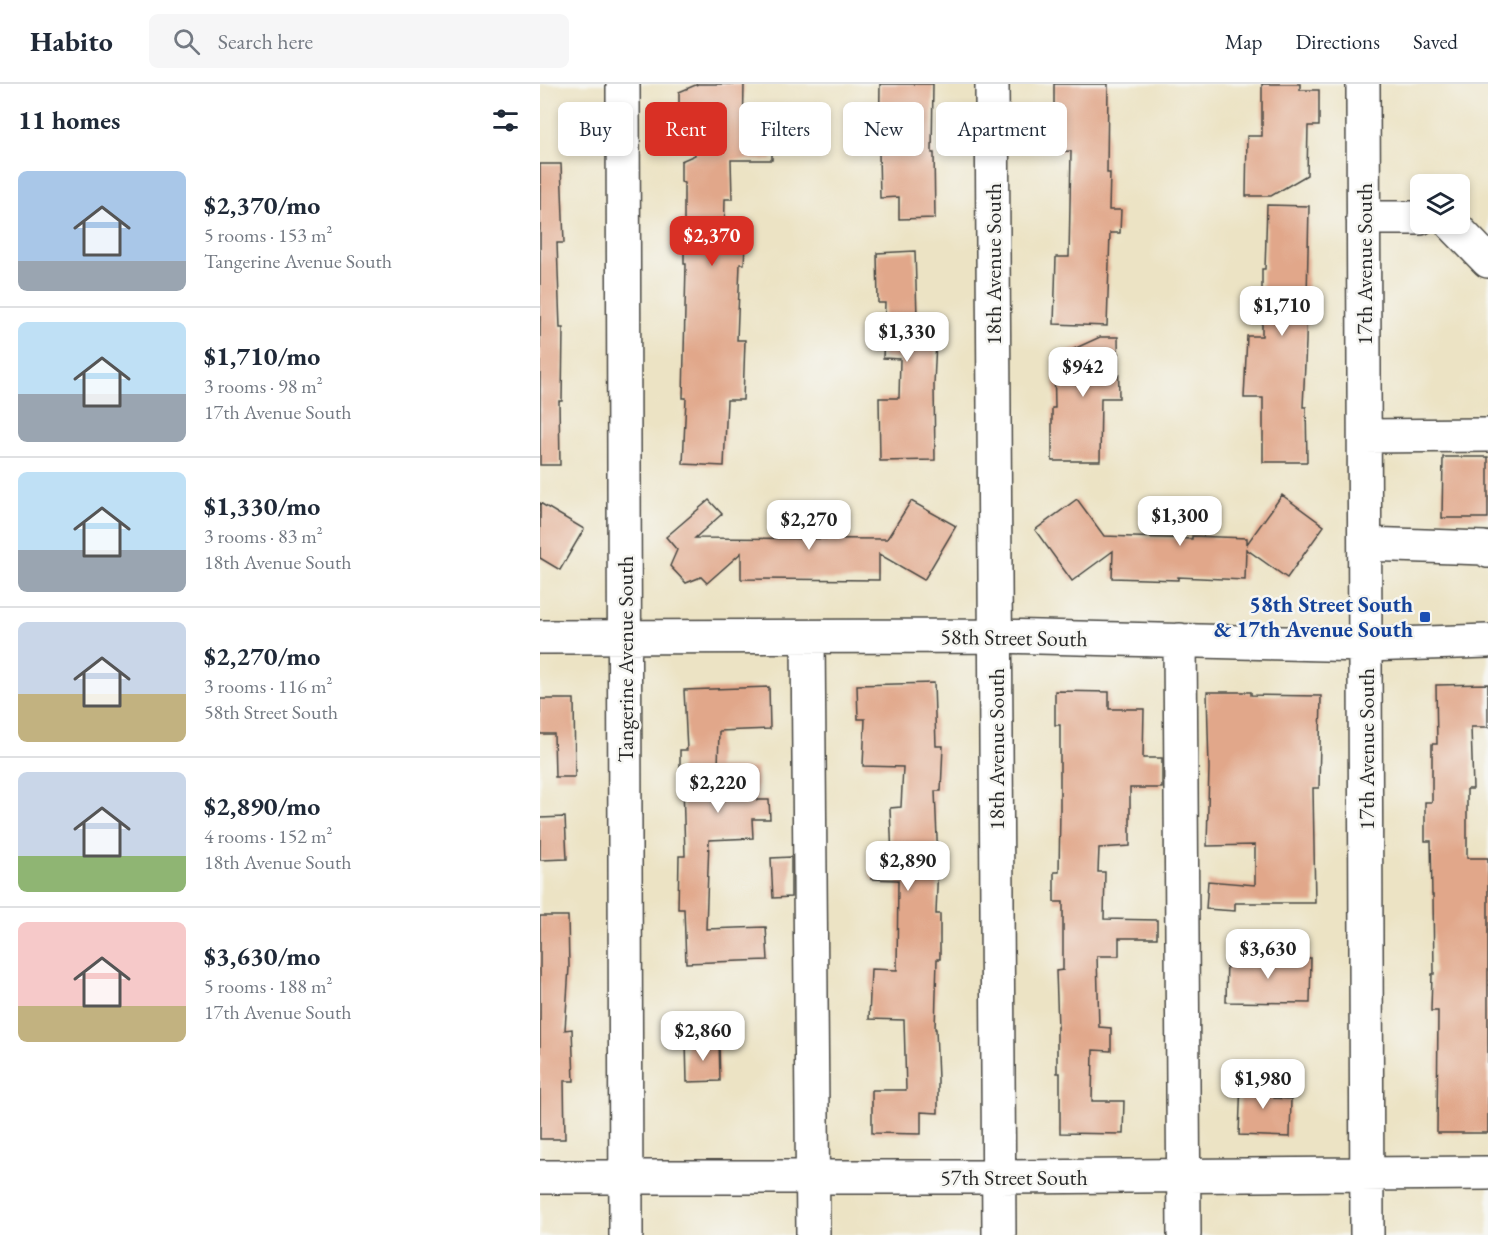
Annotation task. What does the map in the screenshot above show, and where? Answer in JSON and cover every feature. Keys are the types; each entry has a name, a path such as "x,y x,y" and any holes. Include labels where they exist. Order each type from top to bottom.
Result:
{"street":[{"name":"Tangerine Avenue South","path":"623,84 626,1235"},
{"name":"18th Avenue South","path":"992,84 999,1235"},
{"name":"17th Avenue South","path":"1363,84 1367,1235"},
{"path":"1363,218 1410,218"},
{"path":"1462,234 1488,261"},
{"path":"1365,436 1488,435"},
{"path":"1365,544 1484,548 1488,551"},
{"name":"58th Street South","path":"540,637 995,636 1365,645 1488,641"},
{"path":"808,637 813,1235"},
{"path":"1180,640 1184,1235"},
{"name":"57th Street South","path":"540,1177 998,1177 1488,1173"}],"building":[{"path":"698,84 744,84 744,102 739,102 739,156 772,156 772,160 731,160 732,199 725,199 724,245 745,245 744,264 740,264 737,340 745,340 743,400 727,400 724,466 683,464 686,398 683,398 686,264 684,264 684,183 681,182 681,161 693,156 727,156 727,102 679,102 679,92"},
{"path":"880,84 933,84 932,153 934,153 935,218 899,219 899,197 880,198 879,156 924,156 924,102 880,102"},
{"path":"1054,84 1108,84 1109,210 1121,210 1120,233 1110,233 1107,326 1054,324 1056,257 1069,257 1071,151 1067,151 1067,102 1054,102"},
{"path":"1262,84 1300,84 1300,90 1319,90 1319,126 1308,126 1307,175 1271,196 1246,196 1247,136 1262,136"},
{"path":"540,164 561,164 564,243 557,243 560,328 563,328 562,401 559,401 560,465 540,465"},
{"path":"1267,205 1309,206 1303,407 1306,407 1307,462 1263,462 1263,398 1244,398 1247,336 1262,336 1262,269 1265,269"},
{"path":"915,251 917,317 937,318 934,385 935,460 880,461 879,398 899,398 900,359 883,358 885,303 878,303 877,253"},
{"path":"1100,337 1118,337 1119,398 1101,398 1100,461 1052,461 1052,408 1055,408 1054,358"},
{"path":"1443,457 1488,457 1488,518 1442,518"},
{"path":"1282,495 1324,526 1287,578 1246,549 1245,580 1178,577 1178,580 1112,578 1113,551 1072,581 1035,530 1077,499 1104,536 1247,538 1247,544"},
{"path":"709,500 722,514 695,538 887,539 911,501 956,526 924,580 879,554 879,580 741,579 741,553 707,583 701,577 686,583 670,566 677,550 666,537"},
{"path":"540,503 584,529 560,570 540,558"},
{"path":"934,683 936,746 943,746 941,791 935,791 938,862 936,914 940,914 940,959 937,959 935,1029 938,1113 921,1112 921,1134 872,1133 872,1090 906,1090 904,1020 869,1019 871,969 897,970 898,880 871,879 872,858 892,859 890,808 901,807 903,767 863,766 865,719 858,719 857,685"},
{"path":"1488,684 1488,727 1471,727 1473,789 1467,789 1467,858 1488,858 1488,1133 1437,1133 1438,1011 1431,1011 1432,974 1434,974 1433,895 1431,841 1425,841 1425,802 1432,802 1432,744 1437,744 1436,685"},
{"path":"769,687 770,729 719,731 718,767 757,768 757,800 769,800 770,819 752,819 753,838 709,840 706,929 766,927 768,960 686,963 684,909 678,909 679,856 685,856 683,784 680,784 680,750 687,750 684,690"},
{"path":"1055,691 1109,692 1109,709 1144,709 1143,758 1162,758 1162,788 1130,788 1130,846 1099,848 1098,872 1105,872 1104,919 1157,920 1157,938 1119,938 1119,956 1097,956 1099,1027 1111,1028 1111,1051 1093,1050 1092,1101 1124,1101 1123,1134 1060,1133 1056,971 1063,970 1063,902 1054,902 1054,872 1059,872 1060,809 1060,725 1055,725"},
{"path":"1207,692 1321,696 1319,788 1313,788 1315,903 1235,903 1235,911 1206,909 1208,881 1255,885 1255,845 1207,846 1209,768"},
{"path":"540,699 574,699 575,777 555,777 554,734 540,734"},
{"path":"565,817 567,859 540,860 540,818"},
{"path":"791,857 791,897 773,898 771,858"},
{"path":"540,916 568,916 569,967 565,1030 572,1029 574,1081 564,1081 565,1139 540,1139"},
{"path":"1227,957 1311,958 1310,1003 1226,1002"},
{"path":"686,1042 719,1042 720,1081 687,1082"},
{"path":"1241,1078 1274,1080 1274,1098 1291,1099 1290,1137 1239,1135"}],"place":[{"name":"58th Street South & 17th Avenue South","path":"1425,617"}]}
